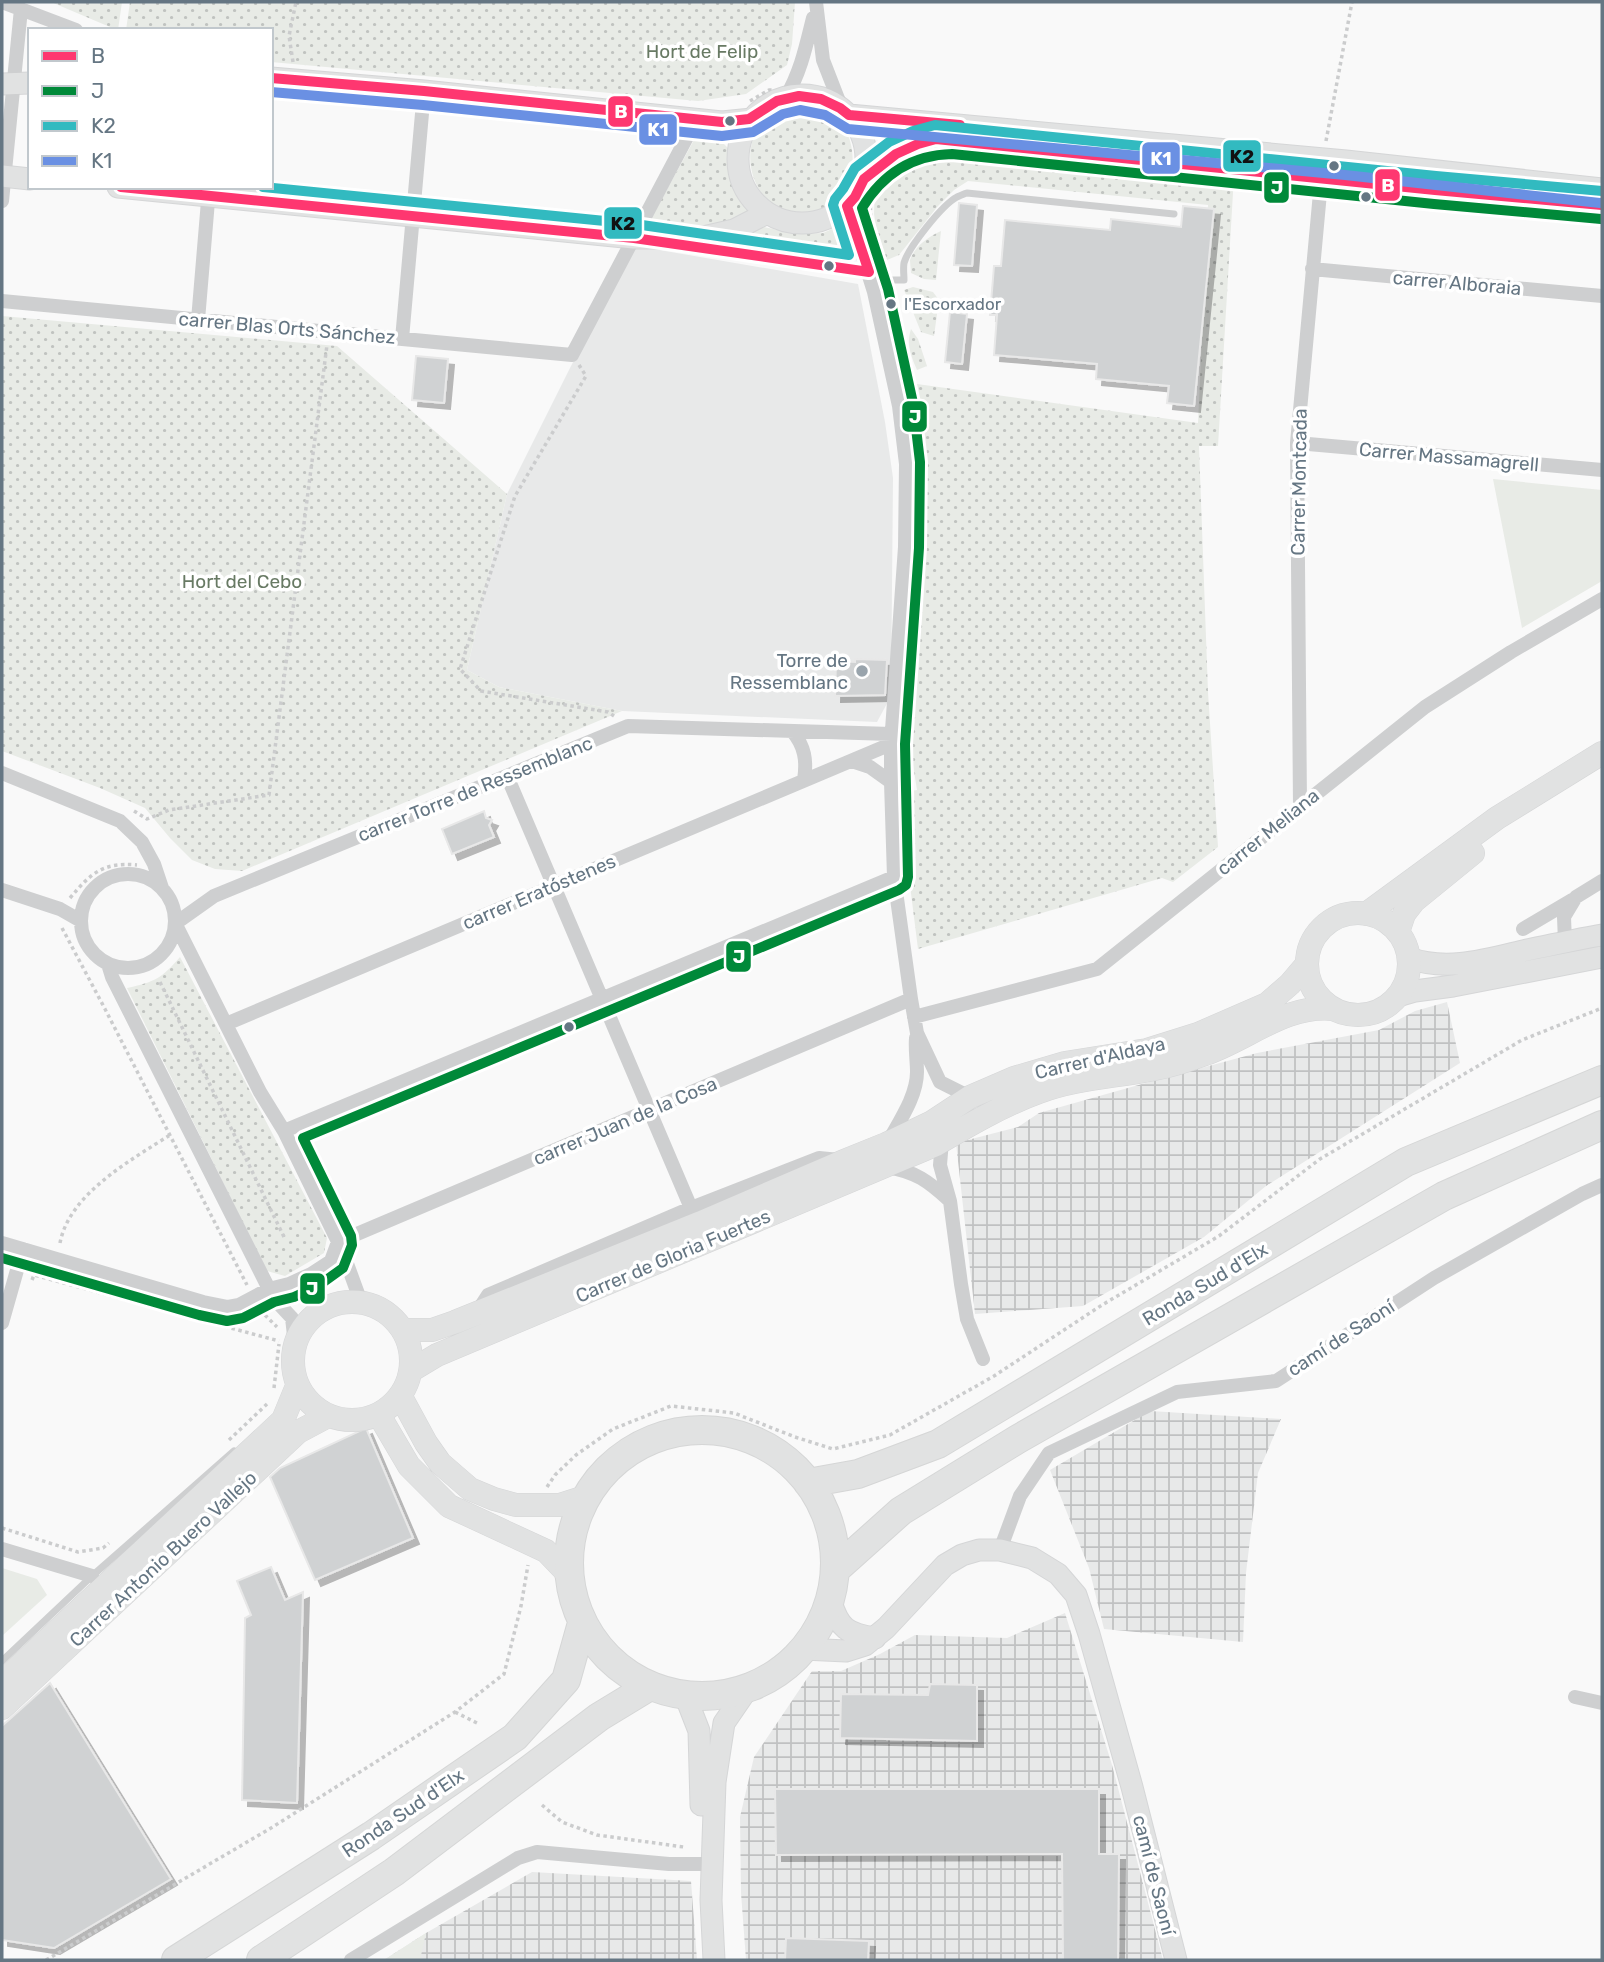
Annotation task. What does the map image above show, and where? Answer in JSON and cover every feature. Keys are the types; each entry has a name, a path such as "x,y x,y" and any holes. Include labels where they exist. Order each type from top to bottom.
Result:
{"highway":[{"name":"Ronda Sud d'Elx","path":"808,1483 858,1474 938,1444 1406,1162 1602,1080"},
{"path":"835,1570 901,1511 1018,1439 1444,1196 1602,1125"},
{"path":"693,1430 737,1434 776,1453 808,1483 830,1524 835,1570 831,1602 823,1620 803,1649 778,1672 748,1688 716,1695 685,1695 650,1686 623,1670 600,1649 582,1623 573,1600 569,1575 571,1535 585,1497 613,1463 650,1440 693,1430"},
{"name":"Ronda Sud d'Elx","path":"176,1960 371,1836 514,1737 566,1680 582,1623"},
{"name":"Ronda Sud d'Elx","path":"261,1960 394,1872 599,1717 650,1686"}],"main road":[{"path":"273,78 696,120 722,122 752,119"},
{"path":"1602,188 1322,169 936,139 897,154 847,206 837,214 812,223 775,218 751,199 740,178 738,156 742,135 752,119 765,106 786,97 814,96 845,112 1322,169 1435,190 1602,205"},
{"path":"845,112 862,136 871,182"},
{"path":"3,176 28,179"},
{"path":"154,189 208,192 413,216 634,237 699,238 734,230 767,213"},
{"path":"1366,914 1497,818 1602,753"},
{"path":"1398,932 1404,914 1414,901 1482,846 1602,768"},
{"path":"1351,914 1366,914 1389,923 1398,932 1409,958 1409,972 1405,985 1388,1006 1361,1015 1347,1014 1323,1001 1314,990 1307,964 1309,949 1315,936 1325,925 1351,914"},
{"path":"1409,958 1425,964 1441,965 1476,962 1602,935"},
{"path":"1398,996 1602,957"},
{"name":"Carrer d'Aldaya","path":"886,1156 970,1097 1014,1078 1065,1063 1147,1050 1198,1034 1266,1004 1290,984 1307,964"},
{"name":"Carrer d'Aldaya","path":"939,1143 997,1110 1041,1091 1088,1079 1156,1069 1208,1053 1282,1017 1316,1007 1334,1009"},
{"name":"Carrer de Gloria Fuertes","path":"404,1330 432,1330 476,1314 844,1161 886,1156 939,1143"},
{"name":"Carrer de Gloria Fuertes","path":"412,1370 437,1355 886,1156"},
{"path":"340,1302 361,1302 378,1307 393,1316 404,1330 412,1349 412,1370 401,1397 379,1415 354,1421 328,1416 310,1404 298,1386 287,1343 320,1311 340,1302"},
{"name":"Carrer Antonio Buero Vallejo","path":"2,1682 283,1420 298,1386"},
{"path":"401,1397 440,1463 470,1489 516,1506 560,1505 585,1497"},
{"path":"379,1415 409,1466 449,1506 546,1551 569,1575"},
{"name":"Carrer Antonio Buero Vallejo","path":"2,1708 298,1432 328,1416"},
{"name":"camí de Saoní","path":"875,1638 946,1564 962,1555 979,1550 1000,1550 1032,1558 1058,1574 1076,1595 1132,1787 1176,1960"},
{"path":"831,1602 836,1619 849,1632 875,1638"},
{"path":"803,1649 846,1651 865,1645 875,1638"},
{"path":"705,1860 724,1723 748,1688"},
{"path":"685,1695 699,1731 705,1860 711,1900 714,1960"}],"street":[{"path":"2,2 71,28"},
{"path":"786,97 796,81 803,61 815,4"},
{"path":"815,4 823,60 845,112"},
{"path":"2,201 21,9"},
{"path":"402,339 424,91"},
{"path":"572,355 696,120"},
{"name":"Carrer Montcada","path":"1300,806 1297,443 1322,169"},
{"path":"198,320 208,192"},
{"path":"847,206 871,279 899,406 906,464 905,547 891,739 894,877 917,1034 940,1082 970,1097"},
{"path":"634,237 871,279"},
{"name":"carrer Alboraia","path":"1312,269 1602,296"},
{"name":"carrer Blas Orts Sánchez","path":"2,301 572,355"},
{"name":"Carrer Massamagrell","path":"1297,443 1602,470"},
{"name":"carrer Meliana","path":"914,1017 1097,969 1425,707 1602,598"},
{"name":"carrer Torre de Ressemblanc","path":"176,924 214,897 628,726 792,731 891,739"},
{"path":"792,731 800,740 805,754 804,780"},
{"name":"carrer Eratóstenes","path":"226,1024 852,761 891,739"},
{"path":"852,761 870,767 891,782"},
{"path":"2,773 120,821 142,842 154,864 162,888 173,905 176,924 260,1092 284,1131 338,1242 361,1302"},
{"path":"507,776 691,1208"},
{"path":"162,888 145,877 125,874 104,881 92,891 84,904 81,921 86,944 96,956 108,964 131,968 152,962 167,948 176,924"},
{"path":"284,1131 894,877"},
{"path":"1523,929 1602,881"},
{"path":"2,890 60,909 81,921"},
{"path":"1565,942 1564,917 1576,897"},
{"path":"108,964 112,977 269,1289 292,1318 287,1343"},
{"name":"carrer Juan de la Cosa","path":"338,1242 911,999"},
{"path":"917,1034 917,1074 912,1096 886,1156 927,1180 950,1201"},
{"path":"939,1143 940,1165 950,1201 967,1319 983,1359"},
{"name":"Carrer de Gloria Fuertes","path":"476,1314 488,1295 691,1208 819,1158 844,1161"},
{"name":"camí de Saoní","path":"1000,1550 1020,1496 1049,1453 1177,1392 1276,1381 1434,1278 1602,1185"},
{"path":"2,1243 228,1307 239,1305 269,1289 311,1274 331,1261 338,1242"},
{"path":"2,1323 23,1249"},
{"path":"2,1549 92,1576"},
{"path":"1574,1697 1602,1703"},
{"path":"351,1960 518,1858 537,1852 669,1864 705,1860"}],"lane":[{"path":"871,279 904,280 903,266 908,254 949,203 967,193 1174,214"},
{"path":"2,1661 92,1576 235,1450 260,1441"}],"path":[{"path":"295,80 289,36 296,2"},
{"path":"1322,169 1352,2"},
{"path":"871,182 872,239"},
{"path":"120,821 129,808 147,819 169,810 269,795 329,332"},
{"path":"572,355 586,376 515,496 460,669 481,691 608,712 628,726"},
{"path":"135,855 143,866 122,863 95,871 51,922 61,927 261,1312 280,1331 287,1343 272,1398 223,1444"},
{"path":"160,982 285,1239"},
{"path":"57,1259 62,1229 82,1200 122,1166 170,1135"},
{"path":"12,1287 26,1290 34,1275 287,1343"},
{"path":"2,1528 78,1552 103,1548 113,1539"},
{"path":"455,1712 477,1723"},
{"path":"542,1805 562,1822 597,1835 705,1860"}],"shaded area":[{"path":"636,246 858,284 893,478 891,696 877,722 622,711 499,687 467,670 507,494 571,366"},
{"path":"1447,1002 1460,1063 1266,1186 1204,1237 1083,1306 975,1314 956,1143 1018,1127 1039,1113 1257,1053 1379,1030 1415,1011"},
{"path":"1150,1411 1281,1419 1258,1473 1246,1573 1243,1642 1104,1629 1089,1568 1050,1470"},
{"path":"1065,1613 1112,1765 1163,1960 746,1960 741,1893 740,1817 754,1757 812,1671 841,1671 915,1635 1007,1638"},
{"path":"532,1872 691,1881 697,1960 384,1960"}],"green space":[{"path":"51,2 122,2 118,28 112,28"},
{"name":"Hort de Felip","path":"130,2 795,2 792,44 787,65 746,94 698,101 273,62 273,28 126,28"},
{"path":"798,106 823,110 838,120 849,137 853,156 851,177 842,196 825,208 802,214 782,211 767,199 756,183 751,164 752,143 761,125 778,110"},
{"path":"700,129 716,136 731,151 734,182 748,211 742,218 706,226 664,230 647,226"},
{"path":"953,146 1234,176 1218,446 1199,446 1208,692 1218,847 1173,882 1162,878 918,949 900,806 900,793 917,790 903,685 918,522 917,384 1198,423 1208,205 968,181 938,206 899,255 882,262 874,214 875,183 923,149"},
{"path":"841,225 854,253 846,259 728,239 764,227 797,234 823,233"},
{"path":"941,231 936,280 924,279 911,273 910,260 918,246"},
{"path":"913,287 933,292 939,300 934,336 921,332 904,290"},
{"name":"Hort del Cebo","path":"2,316 337,346 507,494 467,670 499,687 622,711 242,871 215,869 192,860 145,808 2,751"},
{"path":"911,329 918,339 927,366 917,370 909,345"},
{"path":"1493,479 1602,490 1602,581 1522,628"},
{"path":"180,957 327,1238 324,1253 285,1276 267,1271 127,988 157,978"},
{"path":"2,1568 37,1579 47,1595 2,1636"},
{"path":"426,1933 420,1960 384,1960"}],"building":[{"path":"959,203 977,205 972,266 954,265"},
{"path":"1183,206 1214,209 1194,406 1167,403 1169,386 1096,379 1097,364 994,355 997,315 990,315 994,266 1001,266 1005,220 1110,230 1111,219 1181,227"},
{"path":"950,312 967,314 962,364 945,362"},
{"path":"416,356 448,359 444,403 412,400"},
{"name":"Torre de Ressemblanc","path":"855,659 887,660 885,695 835,696 836,661 855,662"},
{"path":"484,811 486,818 492,820 489,825 494,837 452,854 442,829"},
{"path":"366,1428 413,1538 315,1580 270,1477 280,1468"},
{"path":"271,1567 285,1600 303,1592 297,1803 242,1800 245,1618 251,1615 237,1581"},
{"path":"50,1683 171,1879 54,1948 2,1940 2,1726"},
{"path":"930,1684 977,1685 977,1741 840,1738 841,1694 928,1695"},
{"path":"775,1789 1099,1789 1099,1854 1119,1854 1118,1960 1063,1960 1062,1854 776,1855"},
{"path":"786,1938 869,1941 868,1960 785,1960"}],"transit line":[{"name":"B","path":"273,78 722,122 749,119 777,101 799,96 821,99 849,115 960,125"},
{"name":"K1","path":"273,92 722,136 753,132 783,114 800,110 825,115 848,129 1345,175 1600,203"},
{"name":"K2","path":"273,188 635,224 849,255 833,205 855,168 889,142 935,125 1602,191"},
{"name":"B","path":"141,189 634,238 869,272 847,206 864,179 896,154 936,139 1602,205"},
{"name":"J","path":"2,1258 227,1321 243,1318 274,1302 294,1297 318,1286 343,1268 352,1245 351,1236 303,1138 906,885 905,744 919,548 920,462 913,403 888,289 862,208 879,186 900,169 924,158 952,154 1601,219"}],"place":[{"name":"l'Escorxador","path":"891,304"},
{"name":"Torre de Ressemblanc","path":"862,671"}]}
